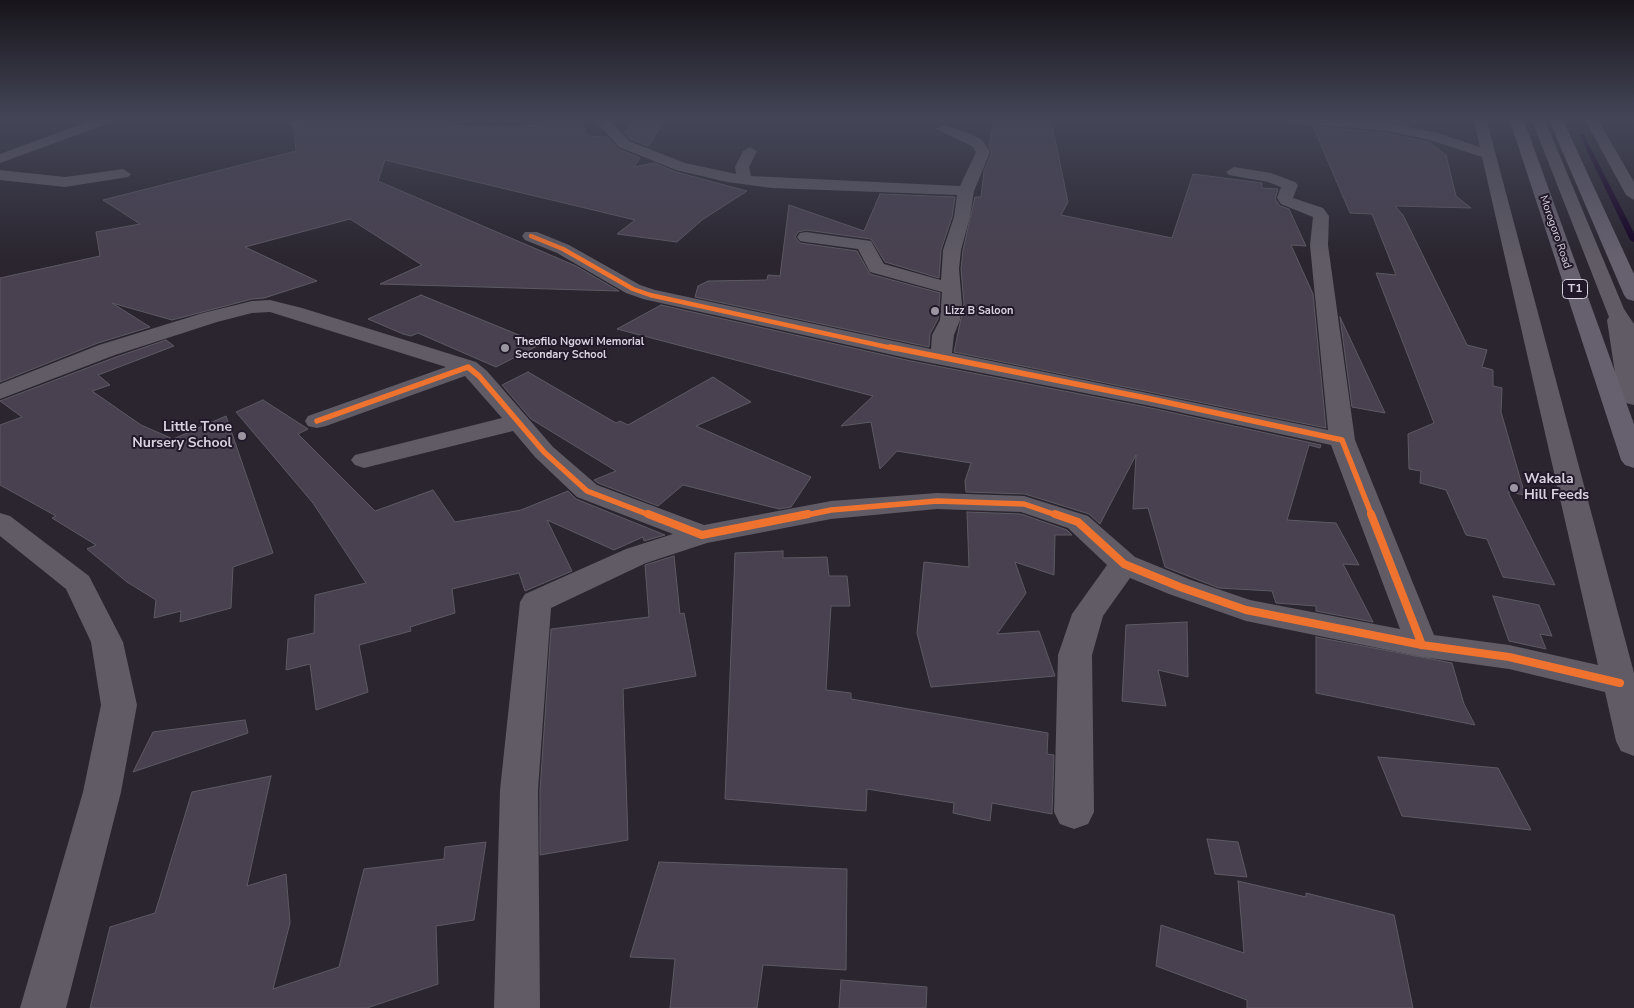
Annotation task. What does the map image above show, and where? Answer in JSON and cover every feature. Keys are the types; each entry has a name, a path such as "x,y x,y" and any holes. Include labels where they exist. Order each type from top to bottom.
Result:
{"highway":[{"name":"Morogoro Road","path":"1532,165 1634,460"},
{"path":"1575,165 1634,295"}],"street":[{"path":"676,165 744,180 966,191"},
{"path":"743,165 744,180"},
{"path":"940,358 943,335 950,320 952,250 962,217 966,191 977,165"},
{"path":"1492,165 1634,741"},
{"name":"Morogoro Road","path":"1556,165 1614,309 1634,341"},
{"path":"1617,165 1634,195"},
{"path":"1234,172 1271,178 1290,184 1285,198 1287,201 1317,212 1321,216 1320,244 1342,440 1422,645"},
{"path":"0,175 65,182 123,174"},
{"path":"531,236 563,249 633,289 650,295 940,358 1151,399 1342,440"},
{"path":"806,238 865,245 877,268 951,289"},
{"path":"0,392 107,350 210,317 252,307 270,306 295,312 468,368 479,376 544,452 587,491 702,535"},
{"name":"Morogoro Road","path":"1614,309 1626,373 1634,398"},
{"path":"317,421 468,368"},
{"path":"364,460 518,422"},
{"path":"517,1008 519,790 536,602 636,556 702,535 831,510 937,500 1024,504 1078,522 1124,564 1180,587 1246,610 1422,645 1509,656 1620,683"},
{"path":"0,522 78,583 108,642 119,706 102,792 43,1008"},
{"path":"1074,812 1075,655 1088,614 1124,564"}],"building":[{"path":"241,165 383,165 378,181 576,266 619,291 380,284 422,265 350,219 245,247 317,281 264,298 252,299 172,320 112,303 150,327 98,343 0,382 0,278 100,256 96,232 140,224 103,200"},
{"path":"406,165 635,165 634,167 659,165 676,172 747,191 702,220 677,242 617,234 635,220"},
{"path":"987,165 1060,165 1068,202 1061,215 1172,238 1193,174 1262,183 1262,188 1278,189 1275,199 1280,206 1289,209 1306,246 1291,245 1313,294 1326,428 954,352 964,304 961,269 963,250 975,197 981,197 984,171"},
{"path":"1330,165 1448,165 1456,196 1471,208 1395,206 1403,215 1467,345 1487,350 1482,367 1493,370 1493,386 1502,388 1501,412 1525,495 1508,492 1555,585 1503,577 1487,539 1466,535 1446,490 1420,483 1421,471 1409,469 1408,434 1434,423 1376,273 1396,275 1372,214 1350,213"},
{"path":"880,194 955,197 952,217 941,250 939,278 885,262 871,239 806,230 798,232 795,237 800,243 857,251 870,274 940,293 938,319 930,334 929,347 695,297 698,286 708,281 767,280 768,275 780,276 789,205 864,231"},
{"path":"421,295 541,344 496,367 418,333 411,336 403,334 368,319"},
{"path":"661,305 911,361 1151,408 1321,445 1320,448 1309,445 1287,520 1336,523 1359,565 1343,564 1373,622 1316,611 1316,606 1276,603 1272,591 1219,588 1165,567 1148,508 1133,509 1136,455 1100,524 1089,514 1025,494 966,492 965,481 971,463 897,451 880,469 871,422 841,426 873,396 617,329"},
{"path":"1340,317 1385,413 1352,407"},
{"path":"166,340 174,346 98,375 110,385 92,391 141,425 173,439 226,416 273,553 233,567 231,608 180,622 181,611 154,618 156,600 127,582 87,549 96,545 52,518 56,516 0,485 0,425 22,417 0,401"},
{"path":"528,372 616,423 620,421 628,425 713,377 751,402 696,426 811,477 791,507 779,509 683,485 658,506 598,483 594,480 616,471 531,419 502,385"},
{"path":"263,400 308,429 298,434 375,511 433,490 455,522 521,510 568,491 576,499 665,535 644,541 643,537 614,550 547,520 572,571 525,591 519,573 452,589 455,613 410,627 411,631 359,645 368,692 316,710 310,664 286,670 288,639 314,633 315,595 366,583 313,503 236,412"},
{"path":"967,512 1021,514 1067,530 1072,535 1055,535 1054,575 1015,562 1026,593 997,634 1039,631 1055,676 931,687 917,633 924,562 969,567"},
{"path":"783,551 783,558 827,557 829,576 847,576 850,606 831,606 826,690 851,693 851,699 1048,733 1047,754 1054,755 1052,814 992,803 990,821 953,813 954,803 867,789 866,811 725,799 735,553"},
{"path":"674,556 680,614 684,613 696,676 623,689 628,840 540,855 540,790 551,629 649,617 645,565"},
{"path":"1493,596 1539,605 1552,636 1540,634 1546,649 1509,641"},
{"path":"1187,622 1188,677 1158,670 1166,706 1122,701 1126,625"},
{"path":"1316,637 1452,663 1464,704 1475,725 1316,693"},
{"path":"245,720 248,733 133,772 153,732"},
{"path":"1378,757 1498,768 1531,830 1402,816"},
{"path":"271,776 247,886 286,874 290,923 273,989 339,967 364,869 444,859 445,847 486,842 474,920 436,926 438,984 367,1008 90,1008 110,927 155,913 192,792"},
{"path":"1207,839 1238,842 1247,877 1215,874"},
{"path":"659,862 847,869 846,970 763,965 757,1008 670,1008 675,959 630,957"},
{"path":"1238,881 1306,897 1306,893 1394,915 1413,1008 1247,1008 1247,1000 1156,966 1161,925 1244,953"},
{"path":"841,980 927,987 926,1008 839,1008"}],"waterway":[{"path":"1596,165 1634,240"}],"cycle path":[{"path":"531,236 563,249 633,289 650,295 911,352 1151,399 1342,440 1422,645"},
{"path":"317,421 468,367 479,376 544,452 587,491 702,535 831,510 937,501 1024,504 1078,522 1124,564 1180,587 1246,610 1422,645 1509,657 1620,683"}],"place":[{"name":"Lizz B Saloon","path":"935,311"},
{"name":"Theofilo Ngowi Memorial Secondary School","path":"505,348"},
{"name":"Little Tone Nursery School","path":"242,436"},
{"name":"Wakala Hill Feeds","path":"1514,488"}]}
